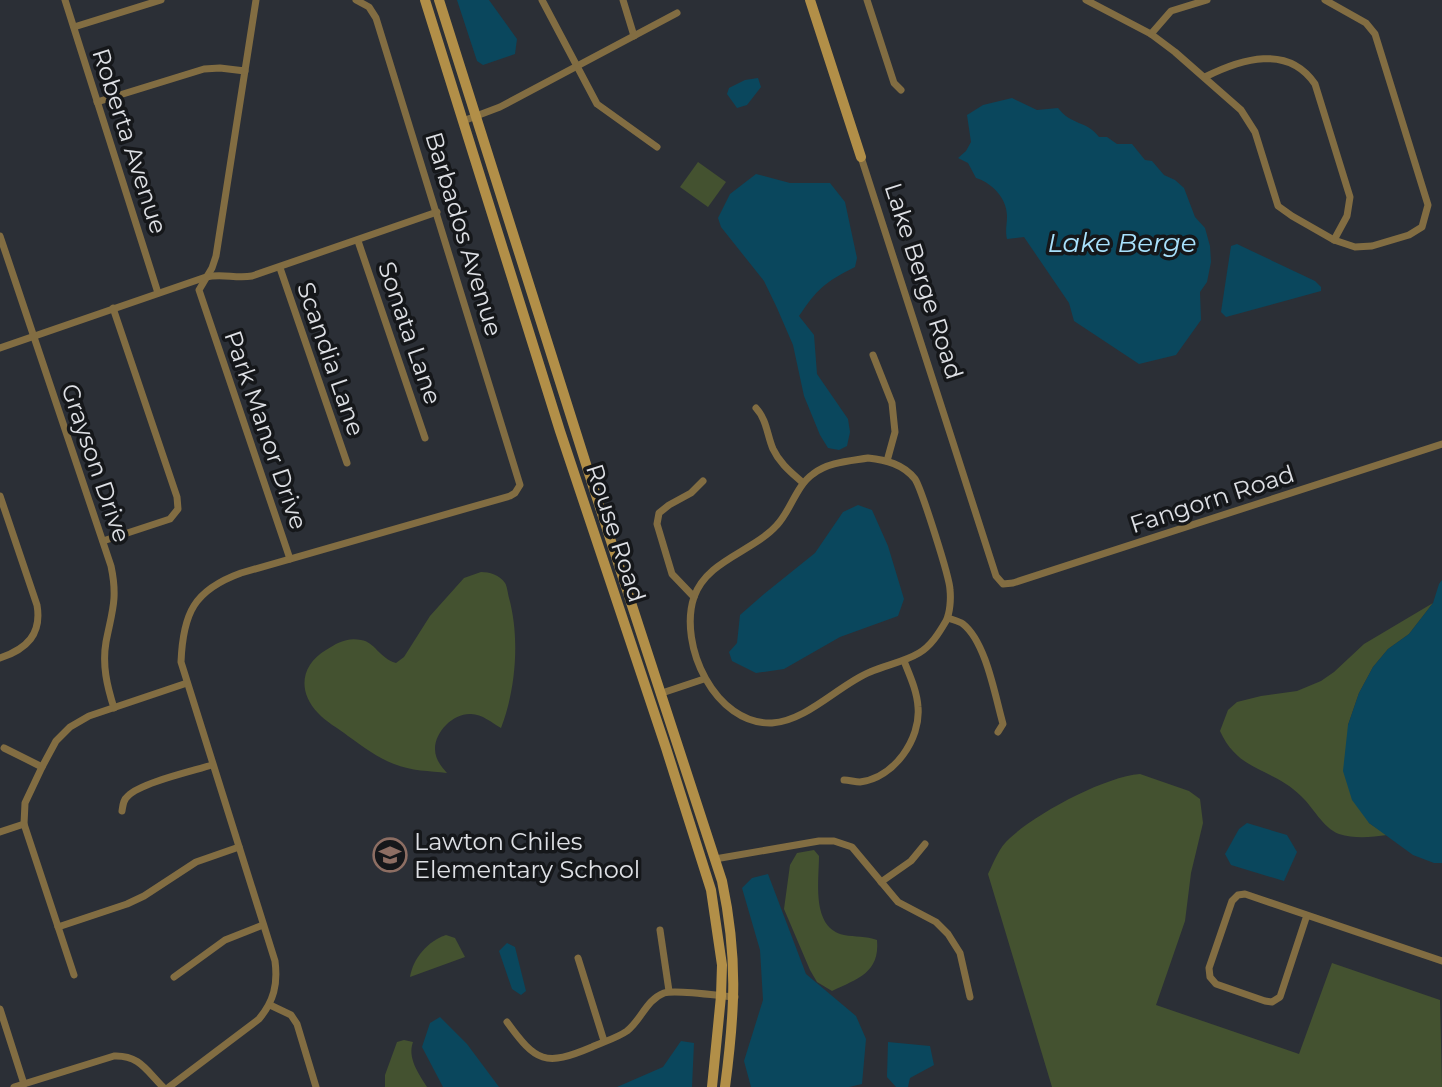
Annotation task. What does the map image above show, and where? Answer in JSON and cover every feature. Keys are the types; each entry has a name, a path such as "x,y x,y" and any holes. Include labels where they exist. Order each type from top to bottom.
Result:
{"street":[{"name":"Roberta Avenue","path":"65,0 159,293"},
{"path":"74,27 161,0"},
{"name":"Park Manor Drive","path":"256,0 216,256 199,290 290,559 223,580 208,588 188,615 182,635 181,662 275,961 277,974 270,1005"},
{"name":"Barbados Avenue","path":"290,559 510,496 518,489 520,480 376,18 369,7 356,0"},
{"name":"Rouse Road","path":"425,0 560,431 705,870 720,944 721,996 712,1087"},
{"name":"Rouse Road","path":"439,0 715,859 730,917 734,957 735,997 725,1087"},
{"path":"542,0 575,67 597,104 657,147"},
{"path":"623,0 635,36"},
{"name":"Lake Berge Road","path":"810,0 996,576"},
{"path":"867,0 894,83 901,90"},
{"path":"1086,0 1151,34 1241,110 1255,132 1279,206 1334,240 1355,247 1372,246 1409,235 1422,227 1428,205 1375,34 1366,23 1326,0"},
{"path":"1151,34 1171,11 1206,0"},
{"path":"463,121 500,107 677,13"},
{"path":"1205,77 1221,69 1267,57 1289,61 1307,73 1315,84 1350,197 1347,216 1334,240"},
{"path":"97,102 204,69 245,71"},
{"path":"0,348 206,277 224,274 244,278 280,268 437,212"},
{"name":"Grayson Drive","path":"0,236 115,582 114,611 104,663 114,708"},
{"name":"Sonata Lane","path":"358,241 425,438"},
{"name":"Scandia Lane","path":"280,268 347,463"},
{"path":"103,541 170,519 178,509 177,497 113,308"},
{"path":"873,355 892,403 895,432 887,461"},
{"path":"757,408 763,415 772,448 781,463 803,483"},
{"name":"Fangorn Road","path":"996,576 1003,584 1013,583 1442,444"},
{"path":"868,458 887,461 901,466 916,481 950,589 948,618 921,652 904,661 868,672 818,705 791,718 772,723 752,720 731,709 716,697 704,679 692,639 690,618 694,597 702,583 716,568 775,528 788,512 803,483 813,473 825,467 868,458"},
{"path":"694,597 672,574 657,524 659,513 691,493 703,481"},
{"path":"0,496 39,618 36,633 28,645 0,658"},
{"path":"948,618 962,623 973,634 984,658 1003,724 998,732"},
{"path":"844,780 860,782 880,774 900,759 911,744 919,711 917,696 904,661"},
{"path":"662,693 704,679"},
{"path":"74,975 24,824 25,803 56,741 71,727 89,716 187,683"},
{"path":"4,748 42,767"},
{"path":"122,811 123,802 129,794 212,765"},
{"path":"0,832 24,824"},
{"path":"715,859 834,841 852,847 898,902 936,922 948,934 960,953 970,997"},
{"path":"881,882 911,861 925,844"},
{"path":"58,927 127,904 196,862 239,847"},
{"path":"1307,915 1280,997 1272,1002 1265,1001 1216,984 1210,977 1209,968 1233,901 1238,895 1245,894 1307,915 1442,961"},
{"path":"174,977 225,940 263,925"},
{"path":"660,930 669,991"},
{"path":"578,958 604,1041"},
{"path":"507,1021 525,1046 537,1056 562,1058 626,1032 648,1004 669,991 735,997"},
{"path":"169,1087 259,1019 270,1005 291,1015 297,1024 316,1087"},
{"path":"0,1009 24,1084"},
{"path":"14,1087 114,1056 127,1055 136,1059 163,1087"}],"green space":[{"path":"698,162 726,182 708,207 680,187"},
{"path":"481,572 494,574 507,588 514,630 513,680 501,728 483,717 465,714 452,720 442,730 435,749 437,759 447,773 400,766 376,755 328,722 311,705 305,679 311,663 318,656 338,643 356,639 366,641 385,658 396,663 404,657 430,616 464,578"},
{"path":"1433,603 1409,634 1388,649 1373,667 1359,693 1348,725 1369,823 1387,835 1357,837 1339,834 1323,822 1290,787 1246,762 1228,745 1220,731 1228,710 1237,702 1297,691 1321,681 1364,644"},
{"path":"1140,774 1189,791 1200,799 1203,823 1191,873 1185,921 1156,1005 1299,1054 1332,963 1440,1000 1442,1087 1052,1087 988,874 1006,842 1037,818 1090,789"},
{"path":"814,850 819,856 819,902 826,923 833,931 844,935 877,940 875,960 871,967 858,978 832,991 817,982 784,909 790,865 797,853"},
{"path":"446,935 455,938 465,957 410,977 414,963 422,951 433,941"},
{"path":"397,1042 413,1042 413,1060 427,1087 385,1087 385,1075"}],"water":[{"path":"457,0 489,0 517,39 515,54 483,65 477,61"},
{"path":"758,78 761,87 747,105 737,108 727,94 729,88 745,80"},
{"name":"Lake Berge","path":"1012,98 1037,110 1058,108 1068,118 1089,128 1099,137 1107,137 1117,144 1132,144 1145,160 1152,161 1164,175 1184,188 1195,217 1205,228 1211,262 1207,282 1200,292 1201,320 1176,355 1139,364 1074,321 1069,303 1024,237 1007,239 1006,209 1001,197 993,187 976,178 968,163 958,158 971,142 967,115 983,105"},
{"path":"756,174 790,183 830,183 845,202 857,258 855,267 822,287 799,316 814,335 817,374 848,419 850,432 847,446 839,450 828,448 820,435 804,396 793,345 764,281 721,227 718,218 730,194"},
{"path":"1237,244 1315,281 1321,291 1226,317 1221,312 1231,246"},
{"path":"858,505 872,510 888,546 904,599 898,616 840,637 784,669 756,673 732,661 729,652 737,643 740,615 815,553 843,512"},
{"path":"1442,580 1442,863 1434,863 1413,855 1369,823 1352,800 1343,771 1348,725 1359,693 1373,667 1388,649 1409,634 1433,603"},
{"path":"1247,823 1287,835 1297,852 1284,881 1231,865 1225,854 1239,829"},
{"path":"768,874 806,974 856,1016 866,1039 862,1084 849,1087 751,1087 744,1061 763,1000 760,950 742,888 752,878"},
{"path":"507,943 515,947 526,991 521,995 512,989 499,951"},
{"path":"440,1017 467,1044 499,1087 443,1087 422,1047 430,1023"},
{"path":"681,1041 694,1043 692,1087 617,1087 663,1067"},
{"path":"888,1042 930,1046 934,1065 910,1078 908,1087 896,1087 887,1077"}],"place":[{"name":"Lawton Chiles Elementary School","path":"390,855"}]}
